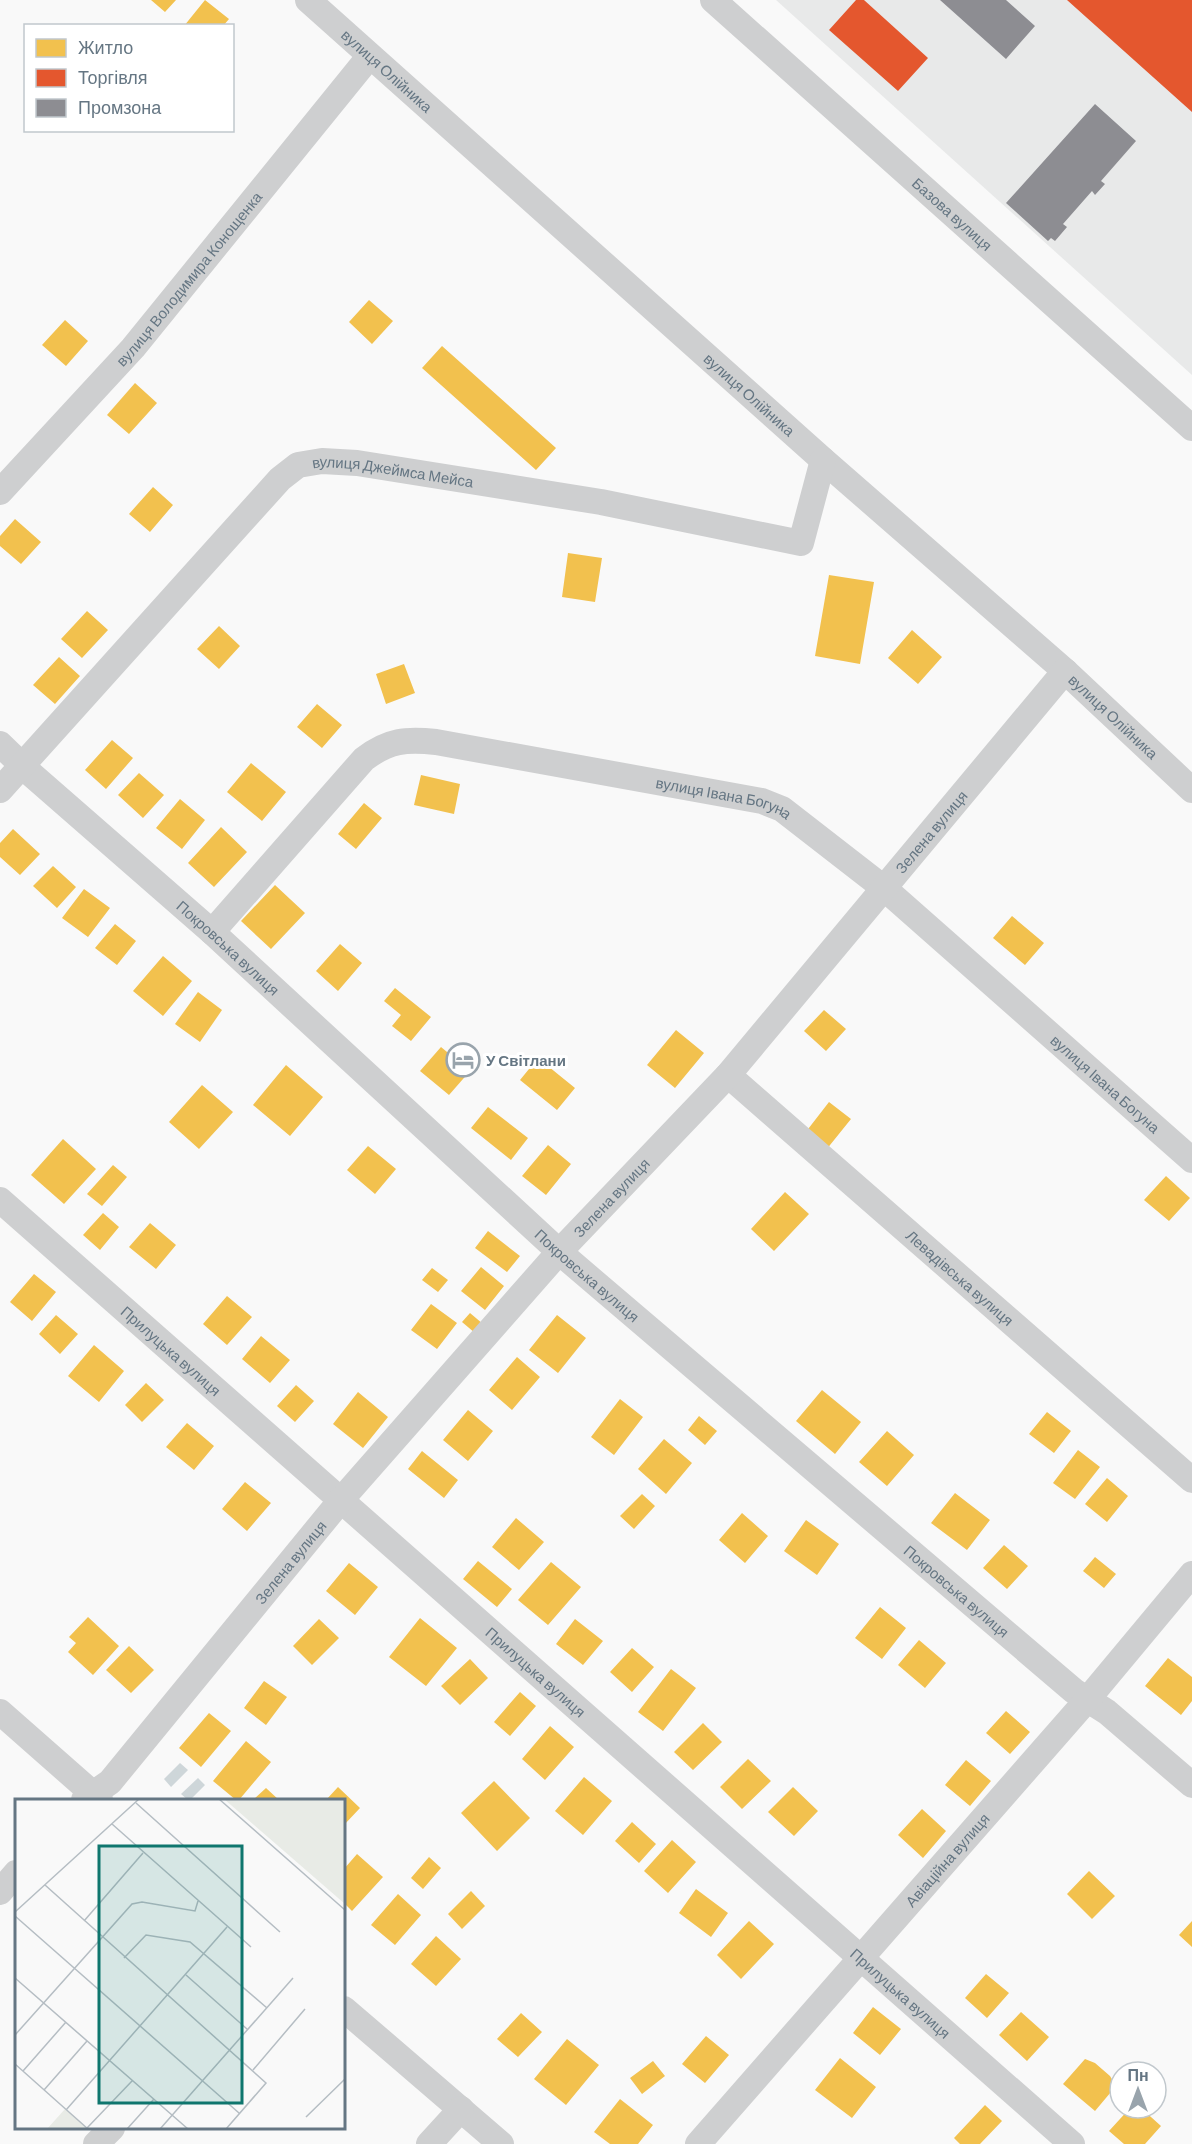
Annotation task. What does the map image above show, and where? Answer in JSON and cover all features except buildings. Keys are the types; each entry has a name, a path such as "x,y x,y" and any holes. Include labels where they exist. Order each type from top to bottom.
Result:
{"street":[{"name":"вулиця Олійника","path":"308,0 369,57 823,460 1065,671 1192,790"},
{"name":"Базова вулиця","path":"713,0 1192,428"},
{"name":"вулиця Володимира Конощенка","path":"0,492 133,348 369,57"},
{"name":"вулиця Джеймса Мейса","path":"0,790 280,479 298,465 322,462 357,463 602,502 801,543 823,460"},
{"name":"Зелена вулиця","path":"93,1798 110,1782 341,1500 559,1252 728,1075 1065,671"},
{"name":"вулиця Івана Богуна","path":"212,932 364,759 378,748 395,742 415,740 436,742 762,801 782,809 885,889 1192,1160"},
{"name":"Покровська вулиця","path":"0,744 212,932 559,1252 1074,1691 1107,1712 1192,1785"},
{"name":"Левадівська вулиця","path":"728,1075 1192,1480"},
{"name":"Прилуцька вулиця","path":"0,1200 1072,2144"},
{"name":"Авіаційна вулиця","path":"698,2144 1087,1700 1192,1574"},
{"path":"0,1712 93,1798"},
{"path":"0,1892 15,1874"},
{"path":"345,2010 501,2144"},
{"path":"429,2144 461,2109"},
{"path":"96,2144 110,2129"}],"shaded area":[{"path":"776,0 1192,0 1192,375"},
{"path":"180,1763 188,1770 171,1787 164,1779"},
{"path":"198,1778 205,1785 191,1799 187,1799 181,1794"}],"place":[{"name":"У Світлани","path":"463,1060"}]}
